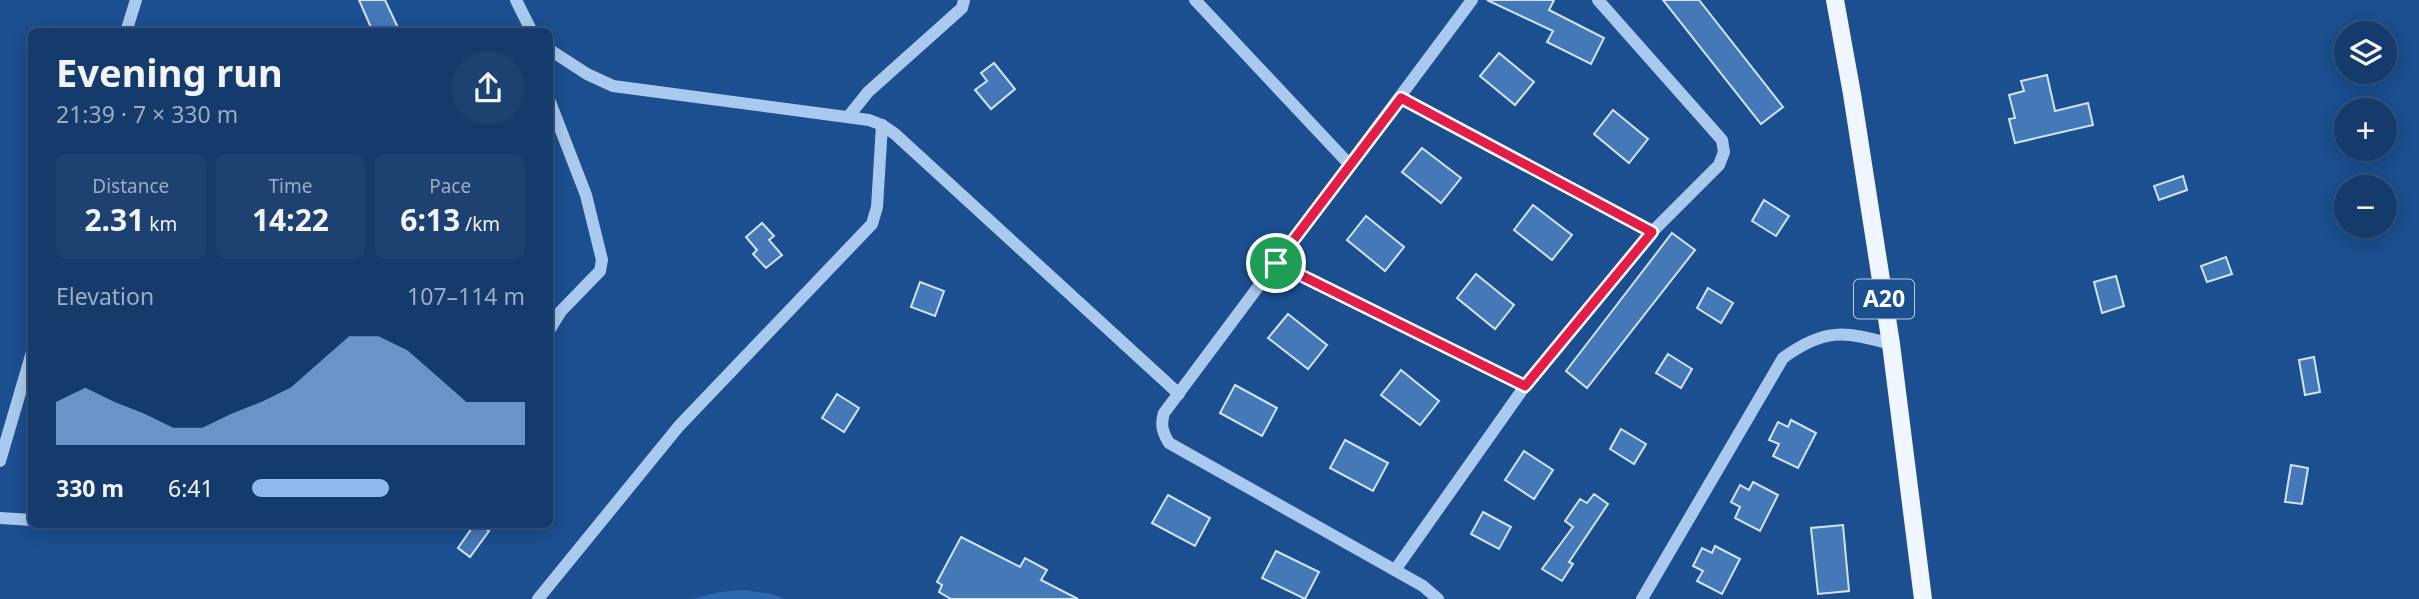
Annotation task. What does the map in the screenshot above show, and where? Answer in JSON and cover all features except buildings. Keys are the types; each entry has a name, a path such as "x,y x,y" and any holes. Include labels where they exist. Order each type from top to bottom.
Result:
{"main road":[{"name":"A20","path":"1835,0 1891,344 1923,599"}],"street":[{"path":"127,28 136,0"},
{"path":"516,0 530,28"},
{"path":"848,117 867,92 962,8 964,0"},
{"path":"1195,0 1349,164"},
{"path":"1438,599 1423,586 1169,443 1162,420 1164,413 1472,0"},
{"path":"1395,570 1525,386 1652,232 1720,164 1724,152 1722,140 1598,0"},
{"path":"553,52 587,74 613,86 869,120 882,125 1179,394"},
{"path":"1401,98 1652,232"},
{"path":"553,110 586,195 602,260 600,271 561,311 553,324"},
{"path":"538,599 679,426 872,224 877,207 882,125"},
{"path":"1276,263 1525,386"},
{"path":"1642,599 1783,359 1804,343 1832,334 1862,336 1891,344"},
{"path":"0,461 28,366"},
{"path":"0,518 28,520"}],"shaded area":[{"path":"745,590 785,599 692,599 719,592"}],"route":[{"path":"1401,98 1652,232 1525,386 1276,263 1401,98"}]}
